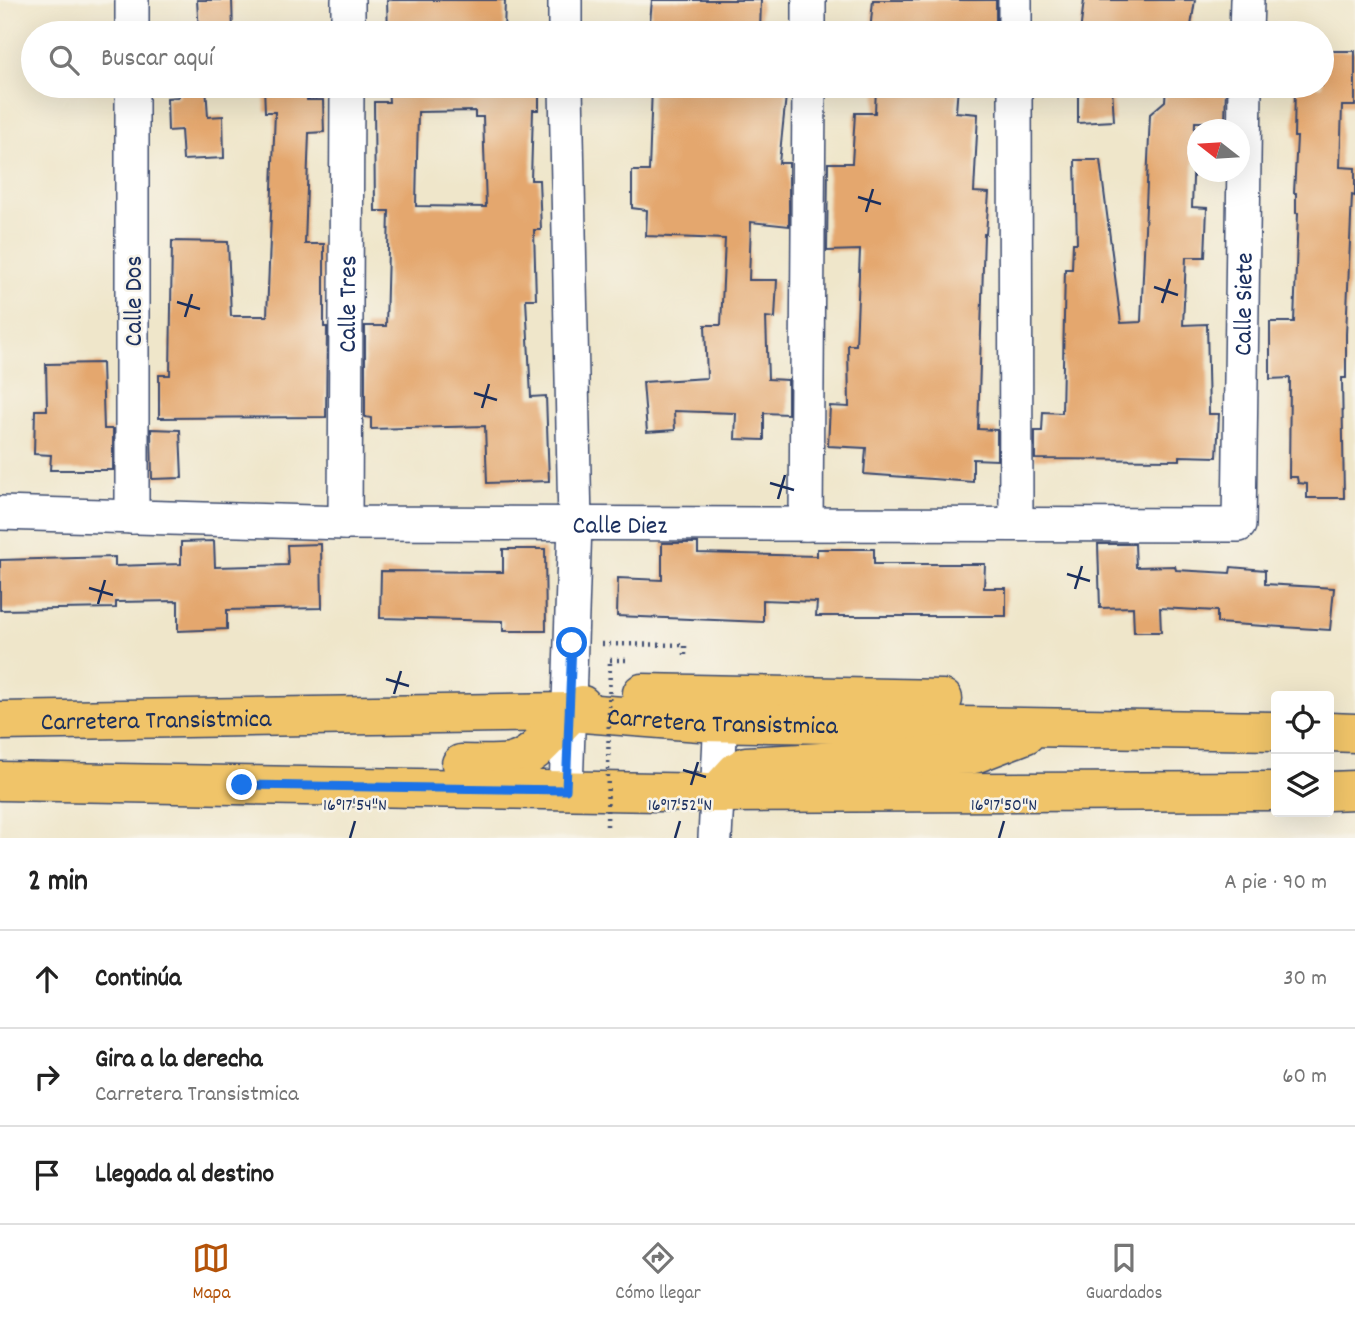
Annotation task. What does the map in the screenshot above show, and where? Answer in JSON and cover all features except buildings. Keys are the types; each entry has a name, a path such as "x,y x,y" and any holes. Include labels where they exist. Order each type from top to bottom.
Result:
{"main road":[{"path":"242,785 282,771 512,763 536,749 570,712 605,693 721,709 980,699 1044,727"},
{"name":"Carretera Transistmica","path":"0,720 570,712"},
{"path":"717,793 736,772 746,766 974,754 1044,727 1271,731"},
{"path":"1334,733 1355,733"},
{"path":"0,781 717,793 1271,791"},
{"path":"1334,791 1355,790"}],"street":[{"path":"132,0 132,21"},
{"path":"348,0 348,21"},
{"path":"565,0 565,21"},
{"path":"809,0 809,21"},
{"path":"1015,0 1015,21"},
{"path":"1246,21 1247,0"},
{"name":"Calle Dos","path":"132,98 132,517"},
{"name":"Calle Tres","path":"345,523 347,98"},
{"path":"566,98 576,524 566,790"},
{"path":"806,524 808,98"},
{"path":"1015,98 1016,524"},
{"name":"Calle Siete","path":"1239,525 1245,98"},
{"name":"Calle Diez","path":"0,513 345,523 1239,525"},
{"path":"715,838 721,709"}],"path":[{"path":"572,643 685,645 684,662"},
{"path":"607,826 610,660"}],"route":[{"path":"242,785 566,790 572,643"}]}
